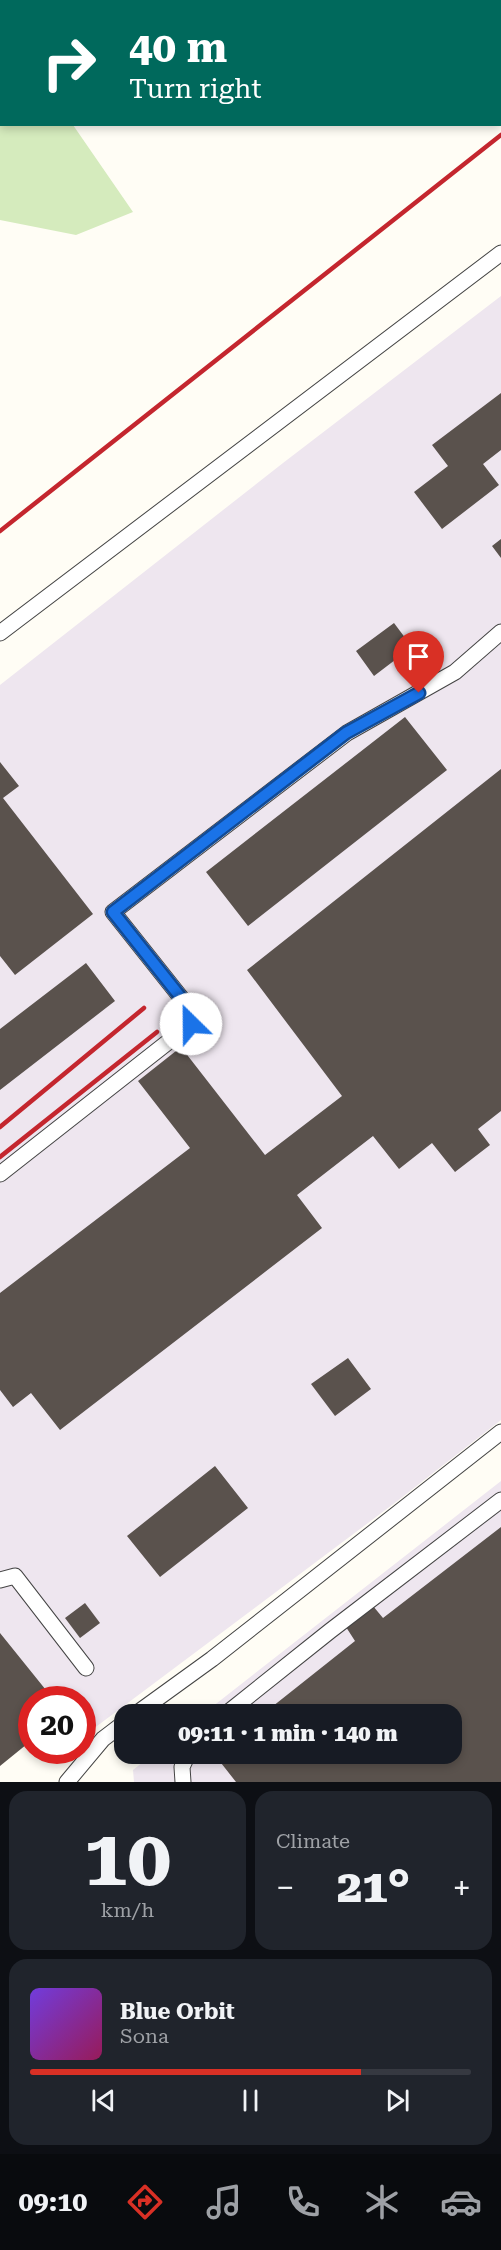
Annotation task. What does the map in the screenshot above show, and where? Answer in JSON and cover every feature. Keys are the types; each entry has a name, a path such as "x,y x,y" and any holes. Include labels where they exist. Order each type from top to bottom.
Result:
{"lane":[{"path":"0,633 501,253"},
{"path":"0,1174 191,1024 186,1004 113,912 346,733 455,672 501,632"},
{"path":"150,1704 212,1659 501,1432"},
{"path":"239,1704 501,1500"},
{"path":"0,1580 15,1576 86,1668"},
{"path":"67,1782 103,1739 114,1731"},
{"path":"183,1764 183,1782"}],"shaded area":[{"path":"501,296 501,1420 396,1502 126,1704 114,1704 114,1713 96,1727 96,1686 18,1686 18,1729 0,1766 0,685"},
{"path":"501,1481 501,1782 134,1782 133,1770 140,1764 462,1764 462,1704 216,1704"}],"green space":[{"path":"0,126 74,126 133,212 76,235 0,220"}],"building":[{"path":"501,393 501,450 483,464 499,485 442,529 414,492 448,466 432,445"},
{"path":"501,539 501,558 492,546"},
{"path":"394,623 412,647 374,676 356,651"},
{"path":"405,717 447,770 248,926 206,872"},
{"path":"0,762 19,786 3,798 93,914 15,975 0,956"},
{"path":"501,769 501,1111 478,1129 490,1145 455,1172 432,1143 399,1169 373,1136 297,1195 322,1228 60,1430 31,1393 13,1407 0,1390 0,1293 190,1148 138,1081 181,1047 265,1155 342,1096 247,970"},
{"path":"86,963 115,1001 0,1090 0,1029"},
{"path":"348,1358 371,1389 335,1416 311,1384"},
{"path":"215,1466 248,1508 160,1577 127,1536"},
{"path":"501,1527 501,1782 236,1782 222,1764 462,1764 462,1704 276,1704 355,1641 346,1627 373,1606 383,1618"},
{"path":"85,1603 100,1623 80,1638 65,1618"},
{"path":"0,1633 43,1686 18,1686 18,1751 0,1766"}],"railway":[{"path":"0,531 501,135"},
{"path":"0,1127 144,1008"},
{"path":"0,1157 157,1032"}],"route":[{"path":"191,1024 186,1004 113,912 346,733 419,693"}]}
